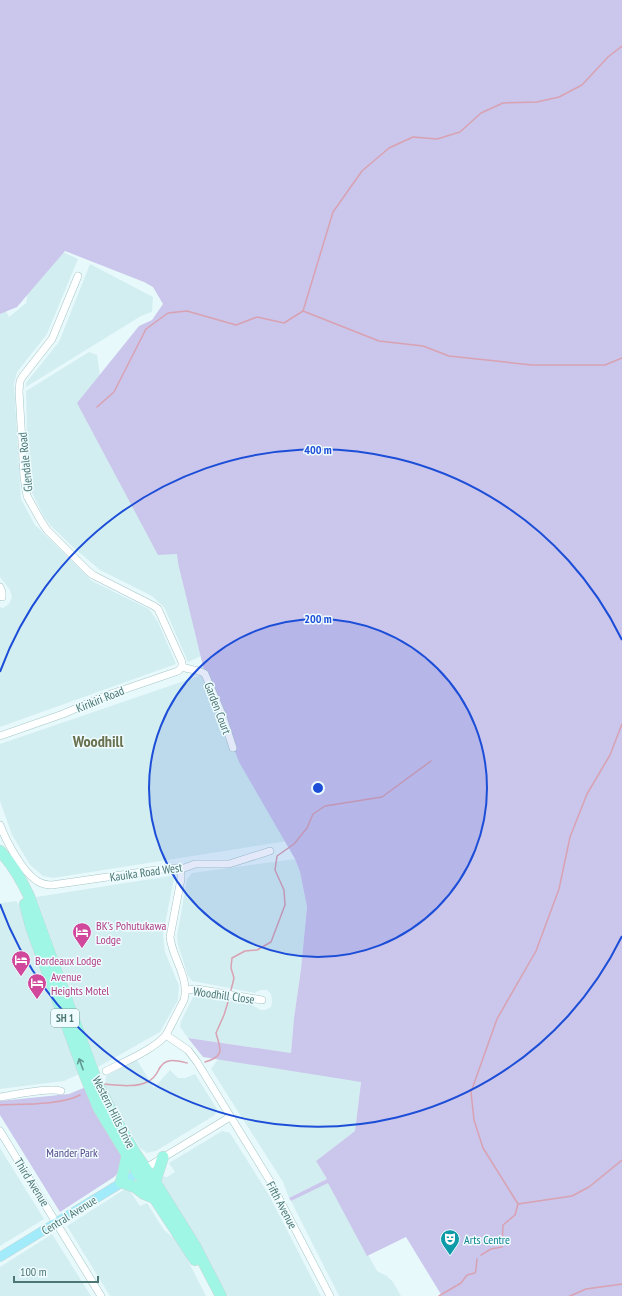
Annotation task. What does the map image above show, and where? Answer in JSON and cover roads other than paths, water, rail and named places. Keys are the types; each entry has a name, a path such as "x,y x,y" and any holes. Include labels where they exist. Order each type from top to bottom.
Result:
{"highway":[{"name":"Western Hills Drive","path":"0,851 16,872 29,896 100,1089 132,1147 154,1198 194,1259 213,1296"},
{"name":"Western Hills Drive","path":"0,860 9,872 25,906 86,1078 99,1109 127,1156 155,1182 195,1246 221,1296"},
{"path":"127,1156 122,1182 135,1187 144,1194 154,1198"},
{"path":"155,1182 163,1157"}],"main road":[{"name":"Central Avenue","path":"0,1257 142,1170"}],"street":[{"name":"Glendale Road","path":"78,276 52,339 20,381 19,391 24,477 27,496 47,530 88,571 158,609 182,662 182,667"},
{"path":"0,587 2,597"},
{"name":"Garden Court","path":"182,667 201,670 206,676 222,714 233,748"},
{"name":"Kirikiri Road","path":"0,736 63,714 105,696 178,671 182,667"},
{"name":"Kauika Road West","path":"0,825 8,842 23,866 33,878 44,884 52,885 170,868 177,868 179,870 195,864 228,864 270,851"},
{"path":"106,1071 154,1046 166,1035 184,1000 186,990 171,946 170,937 181,874 179,870"},
{"name":"Woodhill Close","path":"186,990 197,989 262,1000"},
{"name":"Fifth Avenue","path":"166,1035 181,1044 192,1055 270,1181 330,1296"},
{"path":"0,1096 40,1091 61,1091"},
{"path":"142,1170 230,1117"},
{"name":"Third Avenue","path":"0,1131 100,1296"}],"waterway":[{"path":"97,407 114,392 146,329 168,313 187,311 236,325 257,317 284,323 303,311 333,212 362,171 389,148 413,137 437,139 460,132 481,113 503,103 537,102 559,97 582,85 608,57 622,46"},
{"path":"303,311 379,341 423,346 449,356 532,365 605,365 622,358"},
{"path":"481,1255 491,1249 502,1247 503,1225 515,1215 518,1204 483,1148 474,1120 471,1092 497,1019 536,951 559,889 570,837 587,794 610,755 622,724"},
{"path":"231,990 234,978 231,968 232,958 245,951 257,950 271,942 285,905 284,890 275,870 277,856 294,844 307,828 313,814 325,806 382,797 431,761"},
{"path":"205,1062 212,1060 219,1054 220,1047 216,1033 228,1002"},
{"path":"103,1084 125,1086 142,1084 152,1079 163,1063 170,1061 187,1063"},
{"path":"0,1105 63,1101 80,1095"},
{"path":"518,1204 572,1196 589,1187 622,1160"},
{"path":"439,1296 461,1283 467,1275 475,1273 477,1259"},
{"path":"570,1296 586,1289 622,1284"}],"place":[{"name":"BK's Pohutukawa Lodge","path":"82,949"},
{"name":"Bordeaux Lodge","path":"21,977"},
{"name":"Avenue Heights Motel","path":"37,1000"},
{"name":"Arts Centre","path":"450,1256"}],"district":[{"name":"Woodhill","path":"98,741"}],"park label":[{"name":"Mander Park","path":"72,1152"}]}
